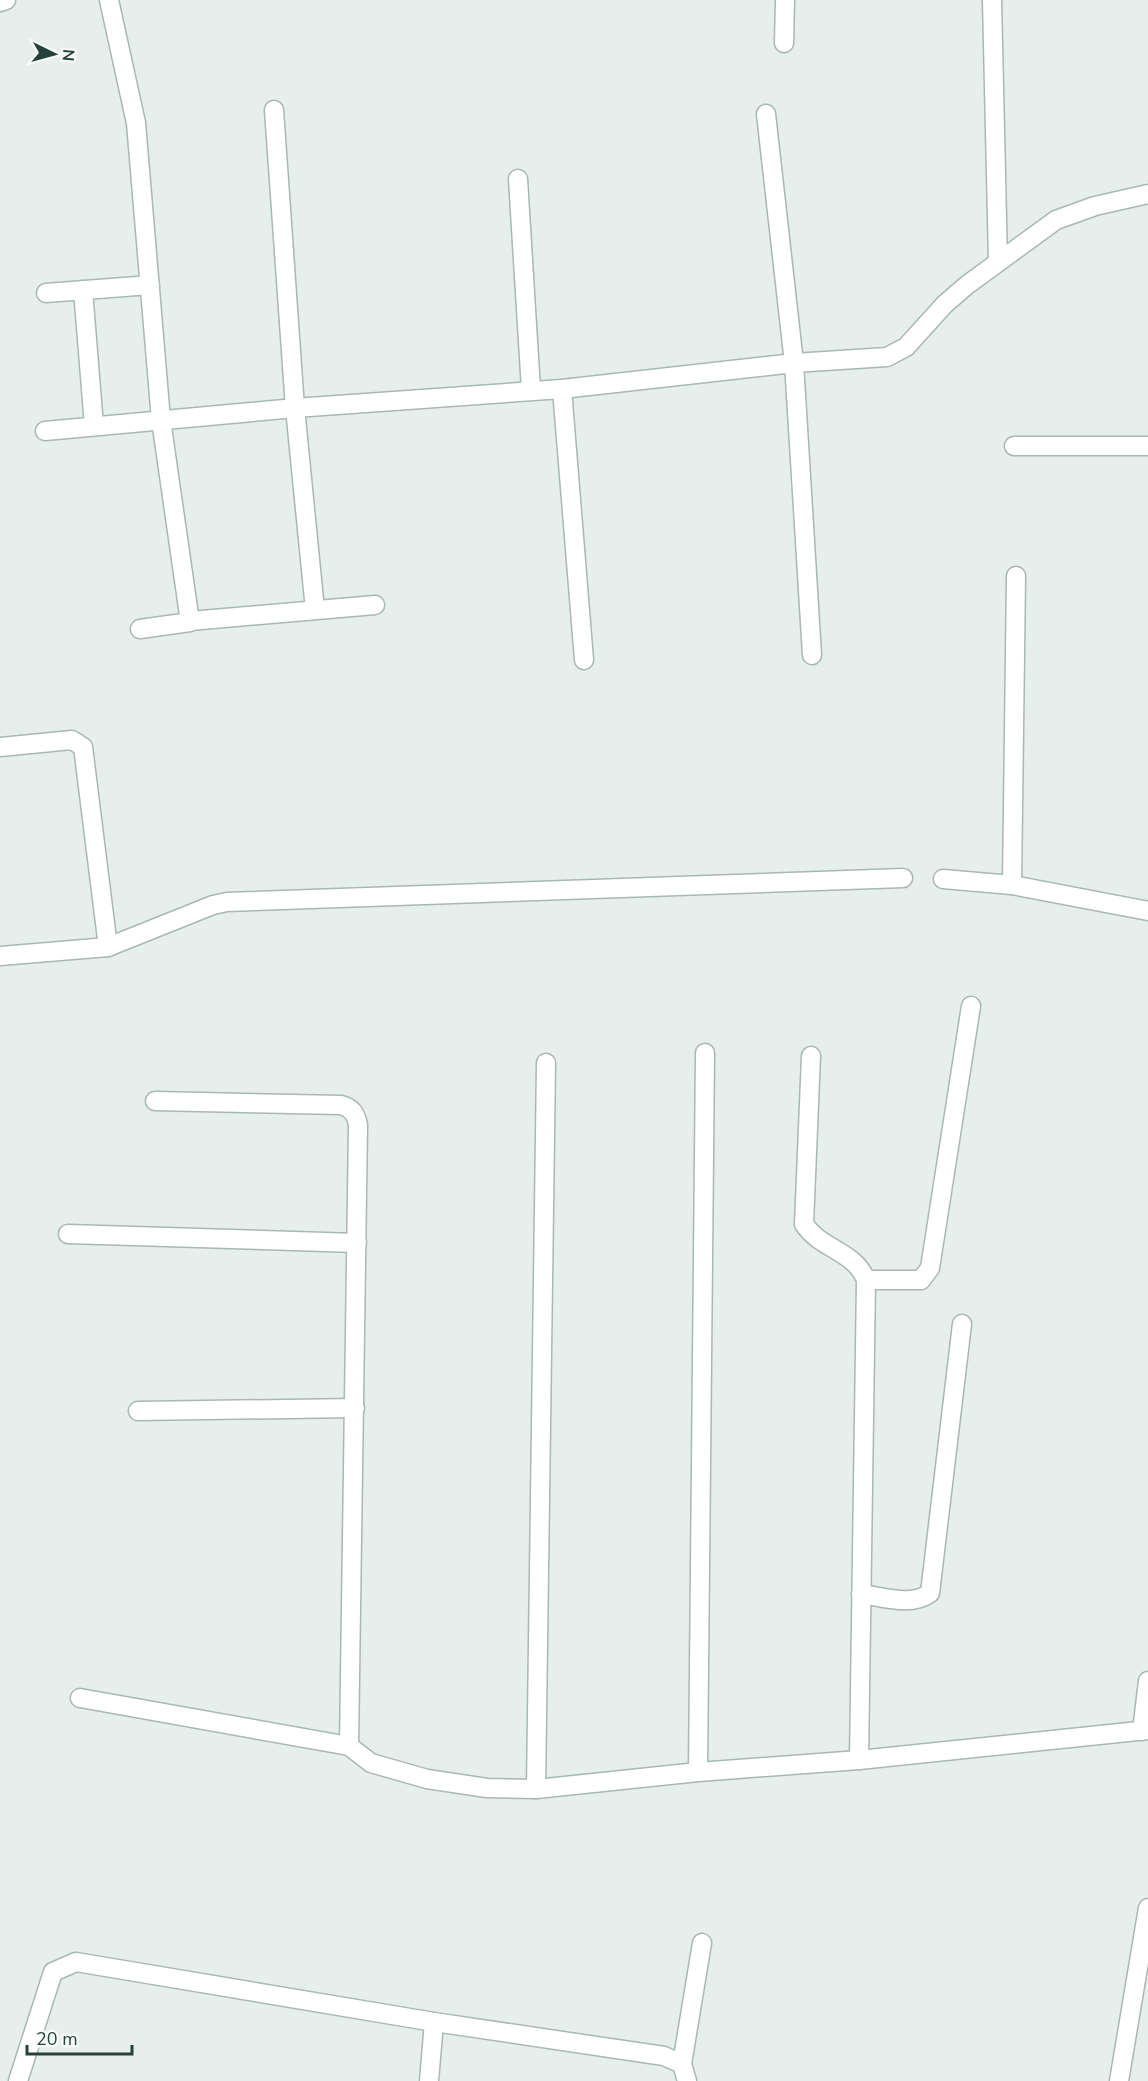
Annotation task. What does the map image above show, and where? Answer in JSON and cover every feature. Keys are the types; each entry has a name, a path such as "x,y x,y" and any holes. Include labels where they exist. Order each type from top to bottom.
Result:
{"street":[{"path":"0,2 6,0"},
{"path":"109,0 136,123 160,420 190,621"},
{"path":"784,43 785,0"},
{"path":"992,0 998,262"},
{"path":"274,110 295,408 315,610"},
{"path":"766,114 794,363 812,655"},
{"path":"518,179 531,390"},
{"path":"45,431 295,408 562,389 794,363 887,357 906,347 945,304 1056,220 1095,206 1148,195"},
{"path":"46,293 150,285"},
{"path":"83,290 94,426"},
{"path":"562,389 584,660"},
{"path":"1014,446 1148,446"},
{"path":"1012,885 1016,576"},
{"path":"140,629 190,621 375,605"},
{"path":"0,747 72,740 83,747 108,947"},
{"path":"0,956 108,947 213,905 227,902 903,878"},
{"path":"943,879 1012,885 1148,911"},
{"path":"866,1280 921,1280 930,1268 971,1006"},
{"path":"698,1772 705,1053"},
{"path":"811,1056 804,1224 818,1239 853,1260 861,1269 866,1280 859,1760"},
{"path":"536,1789 546,1063"},
{"path":"155,1101 341,1105 350,1107 356,1115 358,1125 357,1243 349,1746"},
{"path":"68,1234 357,1243"},
{"path":"861,1594 910,1601 921,1600 930,1593 934,1584 962,1324"},
{"path":"138,1411 355,1408"},
{"path":"80,1698 349,1746 371,1763 427,1779 487,1788 536,1789 1145,1731 1148,1681"},
{"path":"1119,2081 1148,1908"},
{"path":"684,2073 702,1943"},
{"path":"18,2081 53,1972 76,1962 434,2022 664,2056 684,2073"},
{"path":"429,2081 434,2022"}]}
